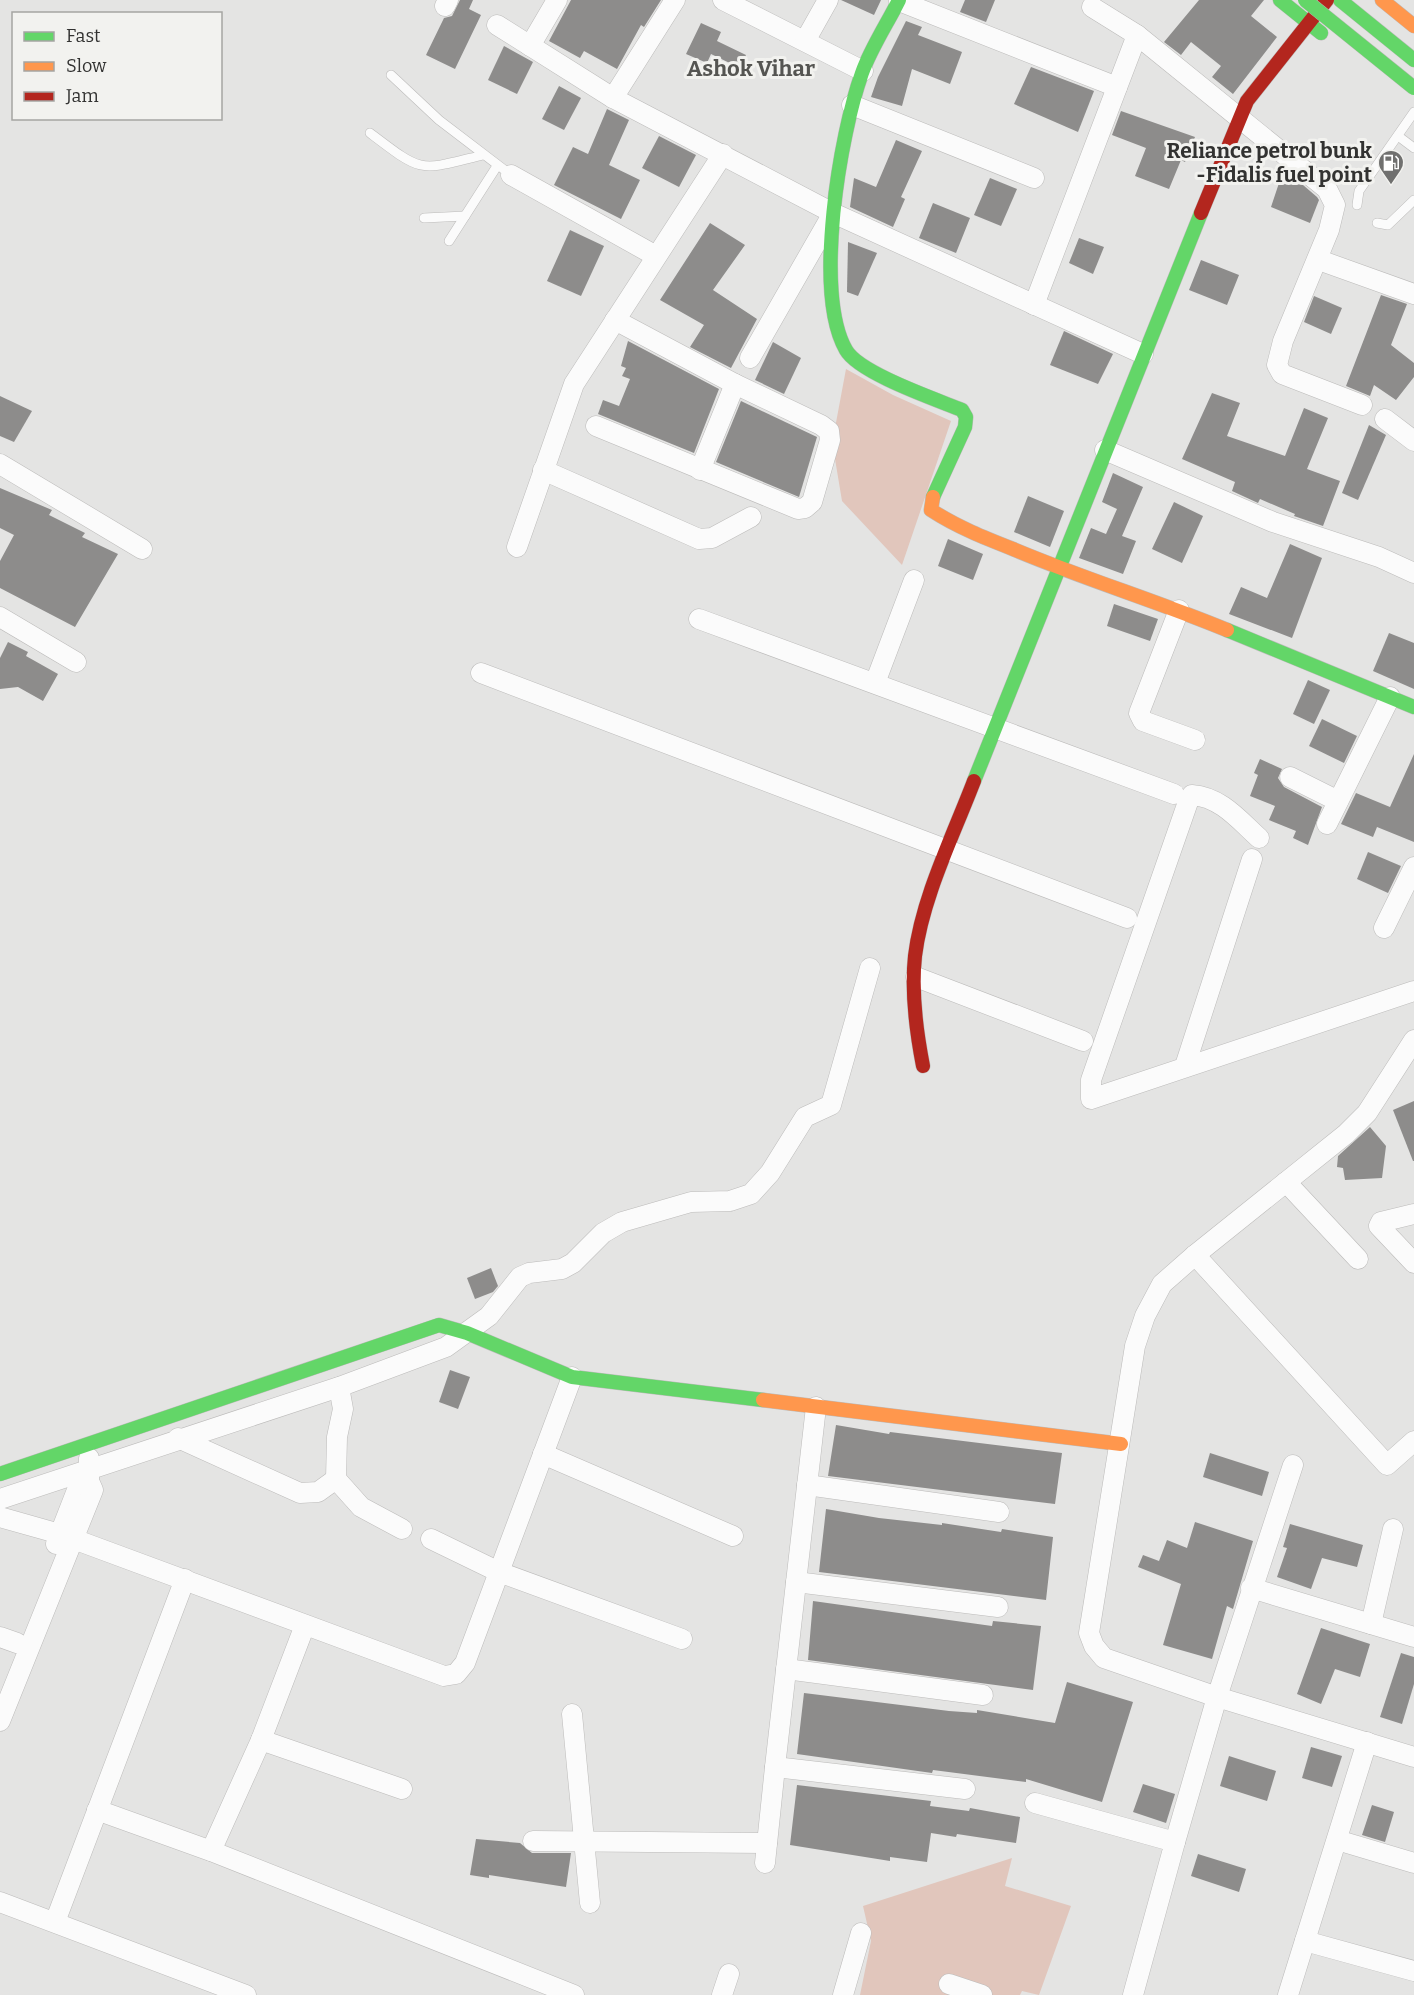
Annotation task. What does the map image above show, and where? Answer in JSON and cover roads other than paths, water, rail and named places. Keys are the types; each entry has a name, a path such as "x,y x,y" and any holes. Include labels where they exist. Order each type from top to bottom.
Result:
{"main road":[{"path":"1280,0 1335,44"},
{"path":"1305,0 1414,88"},
{"path":"923,1066 919,1045 915,956 925,916 947,850 1143,354 1247,101 1327,0"},
{"path":"1333,0 1414,66"},
{"path":"1340,0 1414,60"},
{"path":"1374,0 1414,32"},
{"path":"1382,0 1414,26"},
{"path":"899,1 863,70 847,121 833,213 831,302 846,351 870,371 962,410 966,417 966,427 932,498 931,510 952,524 1058,568 1179,610 1414,707"},
{"path":"0,1474 439,1325 467,1333 572,1377 1121,1444"}],"street":[{"path":"530,46 557,0"},
{"path":"613,98 675,0"},
{"path":"723,0 863,70"},
{"path":"805,41 828,0"},
{"path":"899,1 1117,87"},
{"path":"1092,7 1137,35 1239,120 1327,189 1335,205 1319,260 1283,341 1277,365 1282,374 1362,405"},
{"path":"497,25 613,98 833,213 1143,354"},
{"path":"1034,305 1137,35"},
{"path":"852,105 1034,178"},
{"path":"517,547 574,384 723,154"},
{"path":"504,170 656,256"},
{"path":"750,358 833,213"},
{"path":"1319,260 1414,294"},
{"path":"596,426 798,509 806,508 812,502 830,441 828,431 821,425 735,384 615,320"},
{"path":"700,470 735,384"},
{"path":"1385,419 1414,441"},
{"path":"1105,450 1273,522 1379,557 1414,573"},
{"path":"0,464 142,549"},
{"path":"543,470 699,539 712,538 751,517"},
{"path":"874,684 914,580"},
{"path":"1179,610 1139,713 1143,721 1195,740"},
{"path":"0,617 76,662"},
{"path":"699,619 1174,794"},
{"path":"480,673 1127,918"},
{"path":"1327,824 1390,698"},
{"path":"1290,777 1338,801"},
{"path":"1259,838 1223,804 1200,795 1192,795 1189,799 1091,1080 1091,1099 1414,991"},
{"path":"1185,1066 1252,859"},
{"path":"1384,928 1414,867"},
{"path":"0,1499 90,1474 178,1438 339,1387 446,1347 489,1316 520,1277 529,1273 562,1269 573,1263 603,1233 622,1222 691,1202 730,1201 751,1194 770,1173 805,1117 831,1105 870,968"},
{"path":"916,977 1083,1041"},
{"path":"1414,1040 1367,1113 1346,1134 1162,1284 1145,1316 1135,1346 1089,1633 1094,1646 1104,1658 1217,1697 1414,1757"},
{"path":"1286,1182 1359,1259"},
{"path":"1414,1214 1381,1222 1379,1226 1414,1263"},
{"path":"1195,1255 1387,1465 1414,1441"},
{"path":"0,1516 66,1536 444,1676 456,1674 465,1663 572,1377"},
{"path":"339,1387 343,1409 337,1437 334,1470 336,1479 361,1507 402,1529"},
{"path":"765,1863 816,1407"},
{"path":"178,1438 300,1493 318,1492 336,1479"},
{"path":"87,1445 90,1474"},
{"path":"543,1454 733,1536"},
{"path":"1133,1995 1217,1697 1293,1465"},
{"path":"0,1721 66,1536 79,1485 90,1474"},
{"path":"807,1485 999,1512"},
{"path":"1371,1624 1393,1529"},
{"path":"0,1687 9,1640 66,1536"},
{"path":"431,1539 500,1572 682,1639"},
{"path":"55,1922 185,1579"},
{"path":"796,1582 998,1607"},
{"path":"1251,1588 1414,1637"},
{"path":"211,1851 261,1740 305,1625"},
{"path":"786,1669 982,1695"},
{"path":"572,1714 590,1903"},
{"path":"261,1740 402,1789"},
{"path":"1288,1995 1367,1742"},
{"path":"775,1767 965,1789"},
{"path":"1035,1803 1175,1842"},
{"path":"97,1810 211,1851 574,1995"},
{"path":"1337,1840 1414,1863"},
{"path":"533,1841 767,1843"},
{"path":"0,1902 246,1995"},
{"path":"843,1995 861,1933"},
{"path":"1305,1941 1414,1971"},
{"path":"722,1995 729,1974"},
{"path":"949,1984 981,1995"}],"lane":[{"path":"391,75 439,120 504,170 465,216 449,241"},
{"path":"1357,206 1359,190 1414,112"},
{"path":"370,134 411,163 425,168 483,155"},
{"path":"1398,136 1414,148"},
{"path":"1377,223 1388,225 1414,200"},
{"path":"424,218 465,216"}],"place":[{"name":"Reliance petrol bunk -Fidalis fuel point","path":"1391,186"}],"district":[{"name":"Ashok Vihar","path":"751,68"}]}
